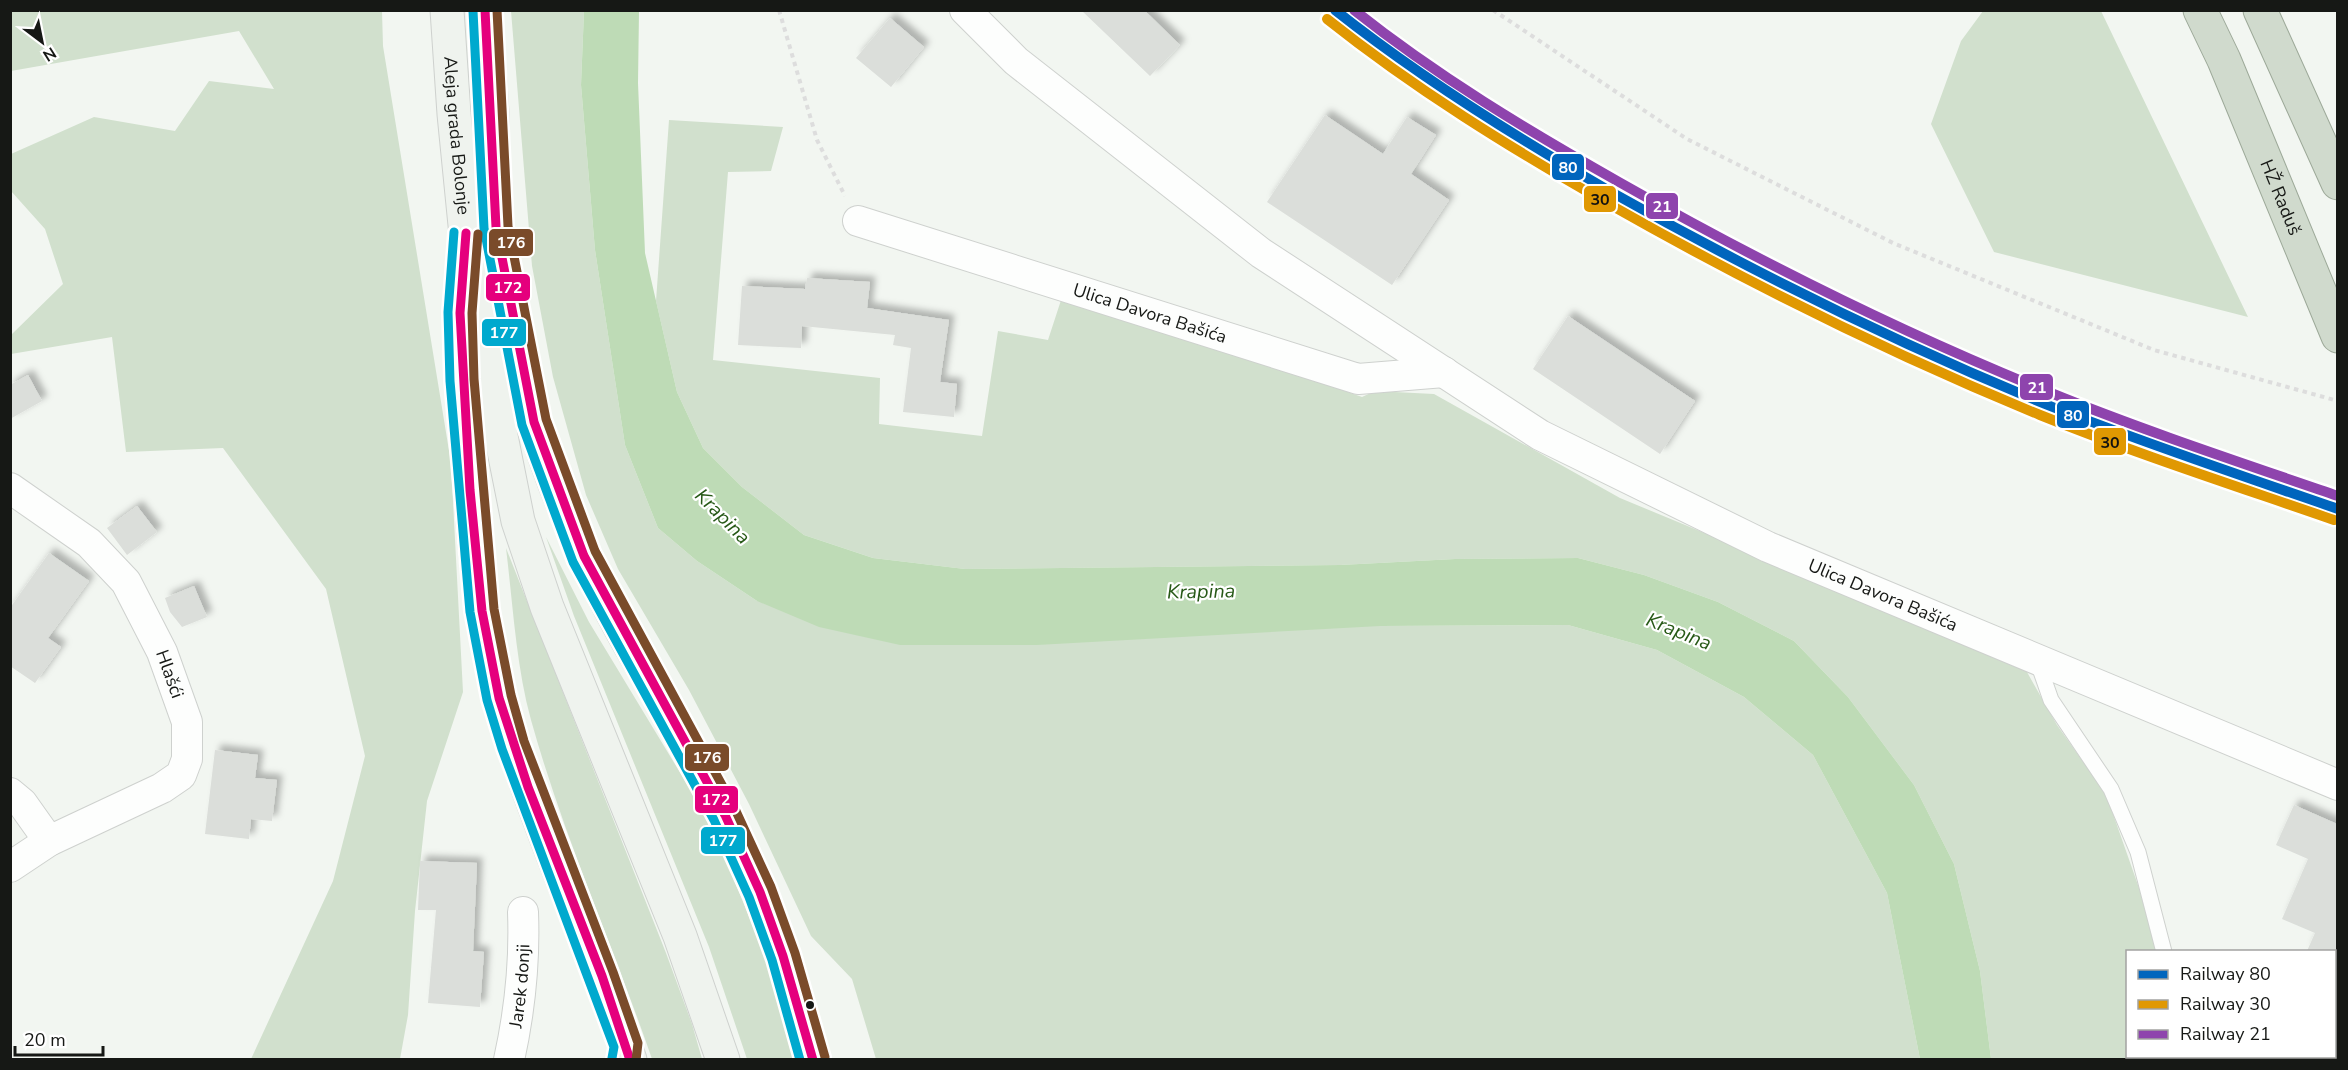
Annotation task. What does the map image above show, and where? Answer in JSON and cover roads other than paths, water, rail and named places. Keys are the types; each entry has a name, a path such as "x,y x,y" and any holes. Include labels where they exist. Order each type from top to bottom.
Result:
{"highway":[{"name":"HŽ Raduš","path":"2200,10 2224,60 2337,336"},
{"path":"2260,10 2337,183"}],"main road":[{"name":"Aleja grada Bolonje","path":"447,10 454,114 481,231"},
{"name":"Aleja grada Bolonje","path":"484,10 481,231 496,411 518,521 547,607 680,936 723,1059"},
{"path":"481,231 460,313 470,490 482,611 499,698 528,787 627,1055"},
{"path":"481,231 534,422 584,556 725,815 760,892 783,956 813,1059"}],"street":[{"name":"Ulica Davora Bašića","path":"965,10 1016,61 1261,253 1540,435 1757,542 2337,785"},
{"name":"Ulica Davora Bašića","path":"858,220 1358,379 1444,372"},
{"name":"Hlašći","path":"10,488 89,543 126,582 162,652 187,722 187,759 181,775 142,798 49,841 10,867"},
{"path":"10,793 22,803 49,841"},
{"name":"Jarek donji","path":"509,1059 521,999 525,955 523,912"}],"lane":[{"path":"2036,657 2051,700 2111,789 2138,852 2164,950"}],"water":[{"name":"Krapina","path":"584,11 639,11 638,83 645,253 677,392 703,448 742,487 804,535 873,558 965,569 1340,565 1455,559 1578,558 1644,575 1718,602 1794,641 1848,697 1914,785 1954,864 1980,971 1991,1059 1920,1059 1887,893 1813,755 1744,697 1657,650 1568,625 1380,626 1037,645 900,645 819,627 757,601 697,561 658,528 625,445 595,250 581,85"}],"rail line":[{"name":"80","path":"1335,10 1436,84 1541,151 1666,222 1826,305 2045,404 2154,445 2338,509"},
{"name":"21","path":"1354,10 1450,80 1550,142 1724,240 1831,295 1940,346 2086,407 2338,496"},
{"name":"30","path":"1327,19 1428,93 1534,160 1712,261 1820,316 1984,392 2040,415 2334,520"}]}
